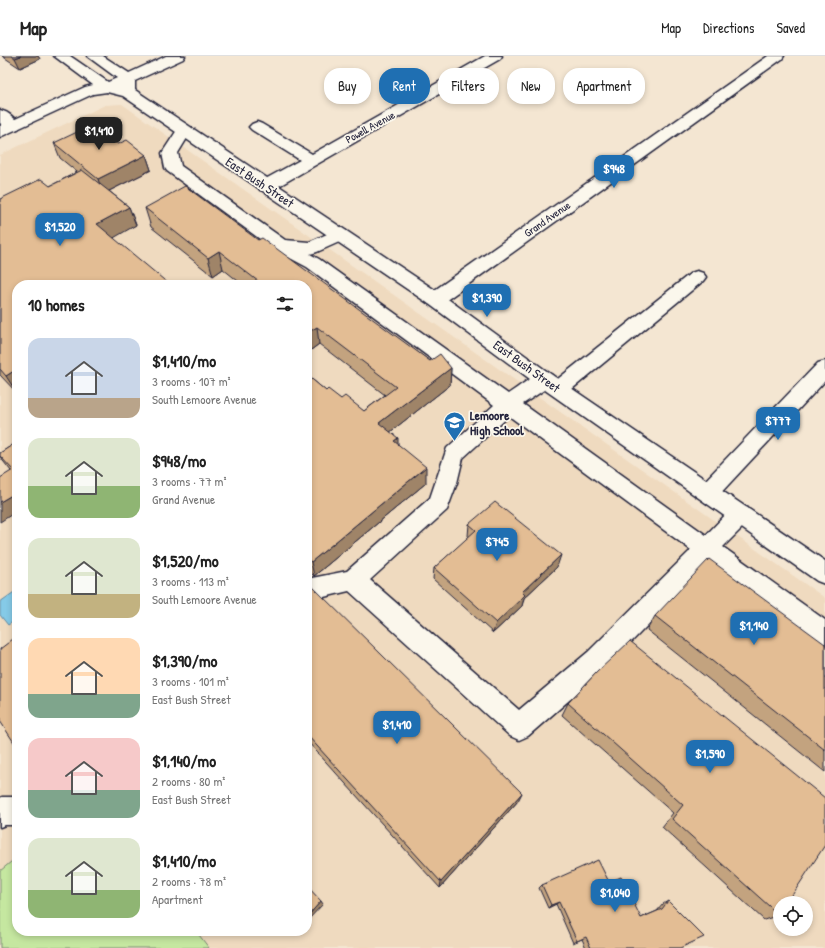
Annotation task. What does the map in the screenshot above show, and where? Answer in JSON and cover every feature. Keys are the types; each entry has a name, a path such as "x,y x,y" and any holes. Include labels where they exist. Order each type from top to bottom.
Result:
{"main road":[{"path":"61,56 98,87"},
{"name":"East Bush Street","path":"94,56 184,130 435,299 552,384 825,574"},
{"path":"98,87 125,81 154,56"},
{"path":"0,116 7,129 98,87 125,81 178,56"},
{"name":"Powell Avenue","path":"266,186 495,56"},
{"name":"Grand Avenue","path":"435,299 777,56"},
{"path":"257,127 310,160"},
{"path":"184,130 170,153 173,168 281,246 313,263 825,634"},
{"path":"281,246 311,248 340,235"},
{"path":"312,589 353,580 439,503 454,454 508,404 552,384 697,277"},
{"path":"708,492 825,368"},
{"path":"353,580 519,727 597,660 740,515"},
{"path":"0,813 2,811 12,811"}],"shaded area":[{"name":"Lemoore High School","path":"122,104 825,598 825,948 0,948 0,155 105,105"}],"green space":[{"path":"12,861 12,936 200,936 209,948 0,948 0,871"}],"water":[{"path":"12,594 12,622 8,625 0,615 0,602"}],"building":[{"path":"94,124 118,144 127,140 146,155 98,179 54,143"},
{"path":"82,170 129,207 97,224 164,280 12,280 12,372 6,376 0,369 0,199 41,179 50,186"},
{"path":"185,186 258,240 262,238 430,361 440,354 451,368 379,423 398,438 394,441 426,467 312,561 312,379 326,391 328,389 341,399 345,396 364,411 396,387 317,327 312,330 312,280 257,280 219,251 208,258 145,208"},
{"path":"12,445 12,469 0,456 0,453"},
{"path":"12,471 12,495 0,502 0,478"},
{"path":"495,502 561,555 522,592 525,595 496,623 434,568 476,530 469,524"},
{"path":"709,559 825,644 825,750 655,616"},
{"path":"313,587 522,793 441,882 312,740"},
{"path":"12,640 12,739 0,721 0,649"},
{"path":"630,641 825,798 825,845 792,896 773,896 773,910 672,819 683,805 568,703 597,672"},
{"path":"598,860 609,882 621,877 641,918 662,909 668,901 704,937 680,948 591,948 586,937 577,941 559,902 551,905 542,885"},
{"path":"312,891 321,901 312,911"}],"place":[{"name":"Lemoore High School","path":"455,442"}]}
